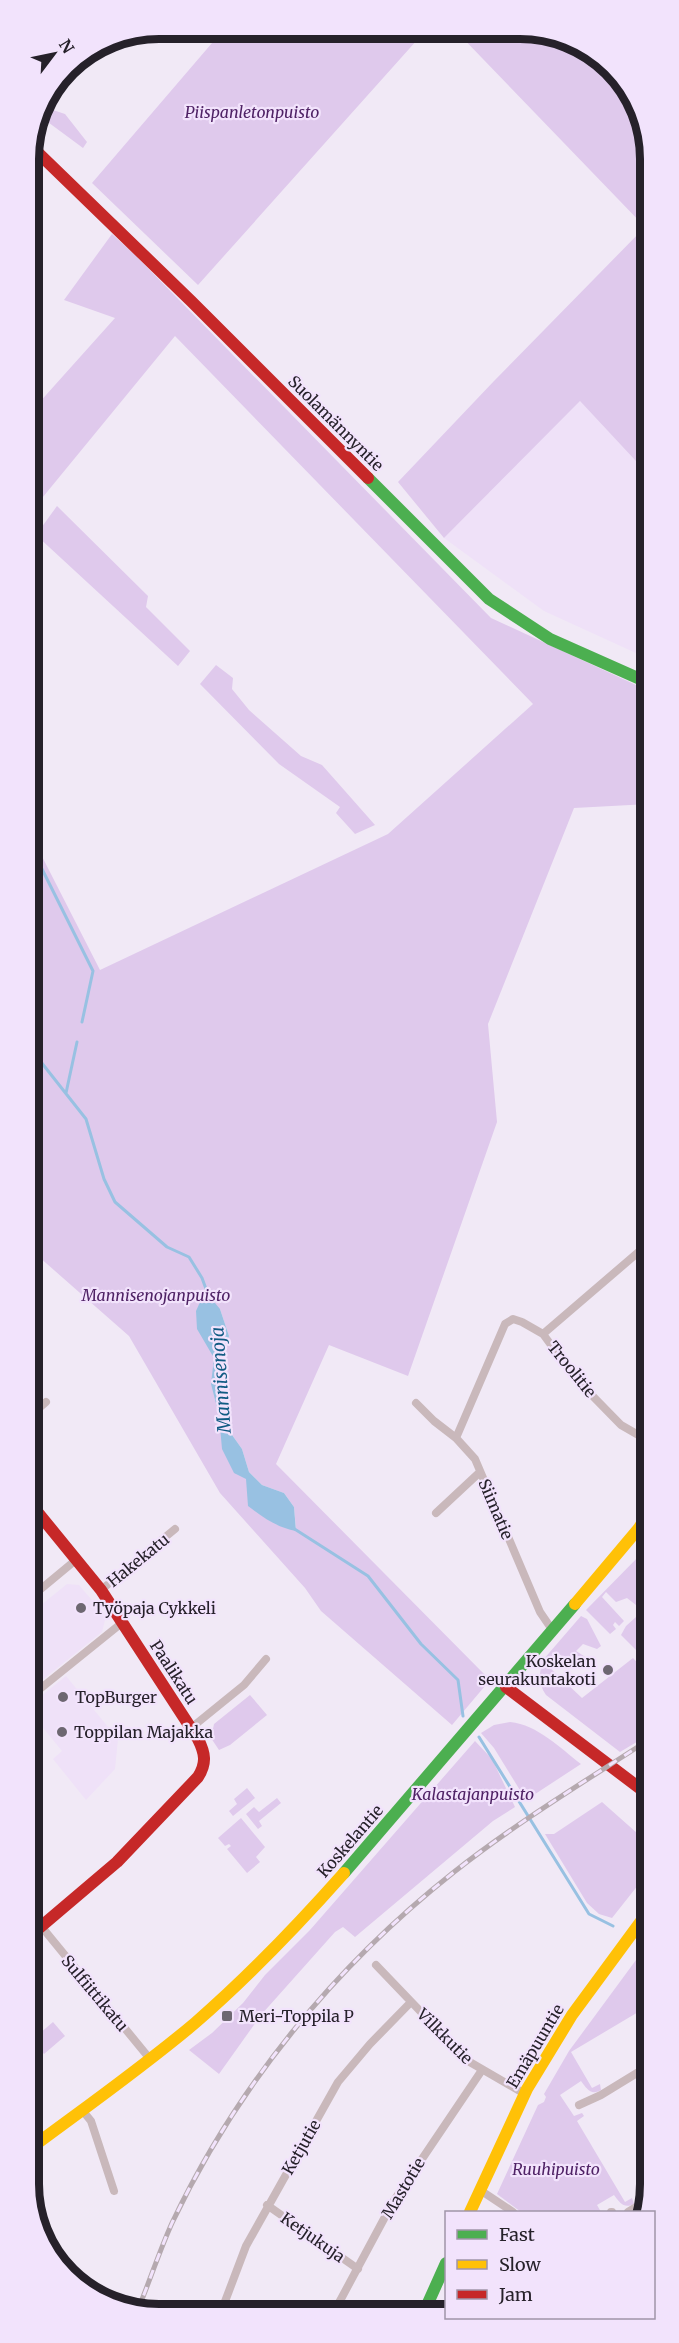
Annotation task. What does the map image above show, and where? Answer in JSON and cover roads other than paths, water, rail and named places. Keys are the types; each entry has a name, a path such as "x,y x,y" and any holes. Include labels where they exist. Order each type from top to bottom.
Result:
{"street":[{"name":"Suolamännyntie","path":"39,154 191,301 489,599 550,639 640,679"},
{"path":"543,1334 640,1251"},
{"name":"Troolitie","path":"456,1438 505,1324 513,1319 543,1334 576,1379 621,1425 640,1436"},
{"path":"39,1408 46,1402"},
{"name":"Siimatie","path":"416,1403 456,1438 475,1460 540,1612 553,1631"},
{"path":"436,1513 480,1472"},
{"name":"Paalikatu","path":"39,1514 77,1559 123,1622 191,1728 206,1756 207,1763 202,1773 117,1862 41,1926"},
{"name":"Koskelantie","path":"39,2142 150,2059 216,2004 288,1934 332,1887 506,1687 640,1527"},
{"name":"Hakekatu","path":"101,1590 175,1529"},
{"path":"39,1591 77,1559"},
{"path":"39,1690 123,1622"},
{"path":"191,1728 244,1685 266,1659"},
{"path":"506,1687 640,1788"},
{"name":"Emäpuuntie","path":"470,2211 525,2094 572,2015 640,1923"},
{"name":"Sulfiittikatu","path":"41,1926 150,2059"},
{"name":"Vilkkutie","path":"376,1965 468,2061 525,2094"},
{"name":"Ketjutie","path":"224,2304 246,2246 267,2205 338,2082 370,2044 411,2002"},
{"name":"Mastotie","path":"338,2304 393,2202 420,2158 482,2070"},
{"path":"579,2105 640,2072"},
{"path":"82,2110 91,2121 114,2190"},
{"path":"480,2190 512,2211"},
{"name":"Ketjukuja","path":"267,2205 358,2269"},
{"path":"428,2304 445,2267"}],"water":[{"path":"205,1291 220,1309 229,1336 222,1360 225,1425 242,1449 249,1472 262,1485 284,1493 294,1507 296,1531 276,1524 248,1506 246,1479 234,1473 222,1449 219,1415 211,1384 214,1358 197,1329 196,1311"}],"waterway":[{"path":"39,863 93,971 82,1022"},
{"path":"66,1093 77,1042"},
{"name":"Mannisenoja","path":"39,1059 86,1119 104,1179 115,1202 167,1247 189,1257 202,1278 209,1297"},
{"name":"Mannisenoja","path":"293,1528 368,1576 421,1644 458,1680 463,1716"},
{"path":"479,1737 589,1914 613,1926"}],"railway":[{"path":"141,2303 172,2223 198,2172 258,2077 330,1988 410,1908 454,1872 526,1820 640,1746"}],"place":[{"name":"Työpaja Cykkeli","path":"81,1608"},
{"name":"Koskelan seurakuntakoti","path":"608,1670"},
{"name":"TopBurger","path":"63,1697"},
{"name":"Toppilan Majakka","path":"62,1732"},
{"name":"Meri-Toppila P","path":"227,2016"}],"park label":[{"name":"Piispanletonpuisto","path":"252,112"},
{"name":"Mannisenojanpuisto","path":"156,1295"},
{"name":"Kalastajanpuisto","path":"473,1794"},
{"name":"Ruuhipuisto","path":"556,2169"}]}
